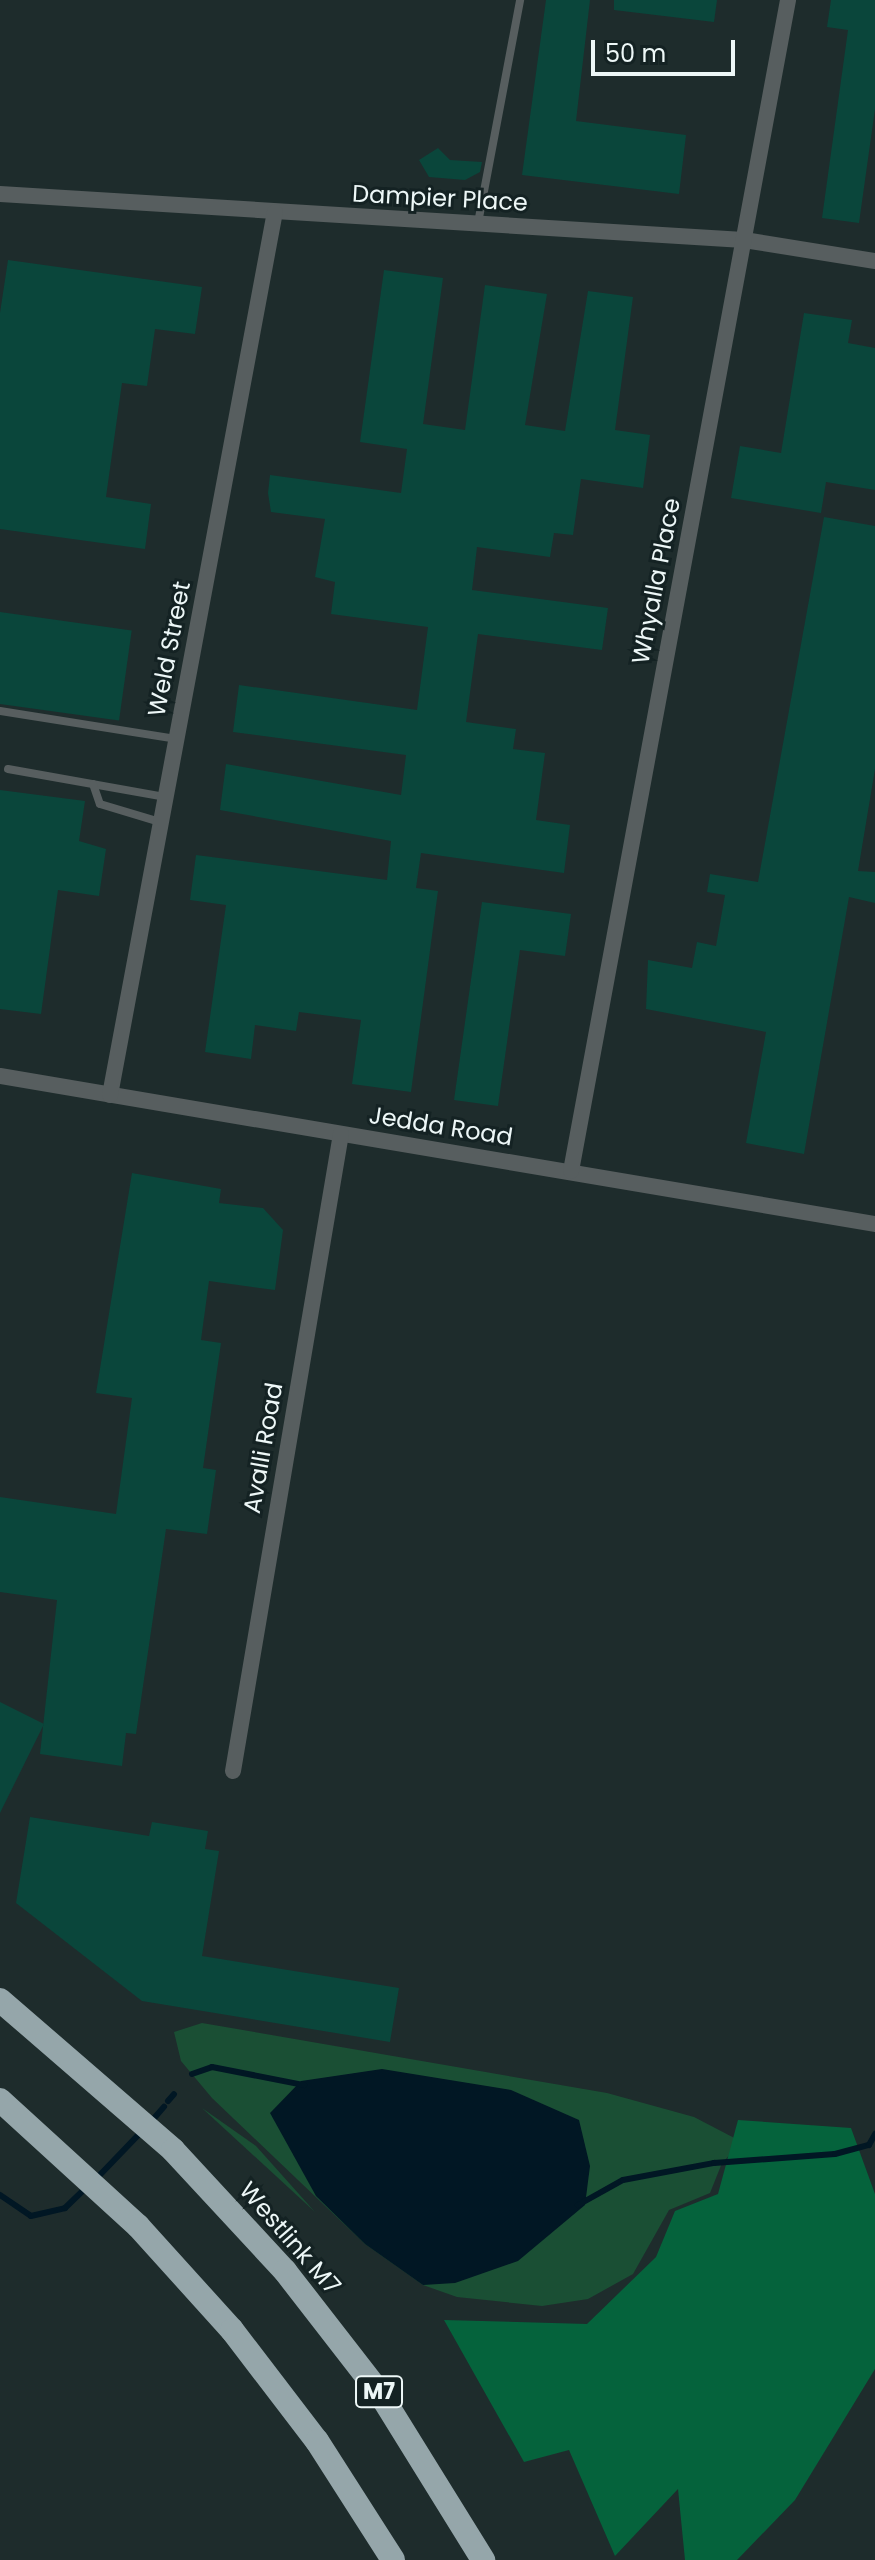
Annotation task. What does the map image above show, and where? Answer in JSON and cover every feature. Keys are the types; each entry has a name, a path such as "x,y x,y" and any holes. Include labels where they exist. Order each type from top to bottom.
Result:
{"highway":[{"name":"Westlink M7","path":"0,2000 89,2072 256,2238 379,2392 483,2560"},
{"path":"1,2101 138,2226 232,2330 317,2441 393,2560"}],"street":[{"name":"Whyalla Place","path":"571,1171 788,0"},
{"name":"Dampier Place","path":"0,194 744,240 875,261"},
{"name":"Weld Street","path":"110,1095 275,212"},
{"name":"Jedda Road","path":"0,1076 875,1224"},
{"name":"Avalli Road","path":"233,1771 341,1134"}],"lane":[{"path":"478,224 520,0"},
{"path":"0,711 176,739"},
{"path":"8,769 165,797"},
{"path":"93,784 100,804 160,822"}],"green space":[{"path":"202,2023 607,2093 694,2117 742,2142 722,2163 710,2193 669,2210 633,2274 588,2299 542,2306 457,2297 423,2285 365,2244 212,2098 181,2061 174,2032"},
{"path":"202,2108 256,2146 315,2212"},
{"path":"738,2120 851,2128 875,2194 875,2369 795,2500 737,2560 685,2560 678,2489 615,2556 569,2450 524,2462 444,2320 587,2324 656,2257 675,2211 718,2194"}],"water":[{"path":"382,2069 511,2090 579,2120 590,2166 585,2205 518,2261 455,2283 423,2285 365,2244 316,2196 270,2113 301,2081"}],"building":[{"path":"546,0 590,0 576,121 686,135 679,194 522,175"},
{"path":"614,0 717,0 714,22 614,10"},
{"path":"831,0 875,0 875,109 859,223 822,218 848,30 827,27"},
{"path":"438,148 450,160 482,162 480,172 465,180 429,177 419,160"},
{"path":"8,260 202,287 195,334 155,329 147,386 122,383 106,497 151,504 145,549 0,529 0,313"},
{"path":"384,270 443,278 423,424 465,430 485,285 547,294 525,425 565,431 588,291 633,297 615,430 650,435 643,488 581,479 573,535 554,533 550,557 477,547 472,590 608,608 602,650 478,634 466,722 516,729 513,749 545,753 536,820 570,825 564,873 421,853 416,888 438,891 411,1092 352,1084 361,1020 299,1012 296,1031 255,1025 251,1059 205,1052 226,905 190,900 196,855 387,880 391,841 220,810 226,764 401,795 406,755 233,732 239,685 417,710 428,627 331,614 335,582 315,577 325,519 271,512 268,493 270,475 401,493 407,449 360,442"},
{"path":"804,313 852,320 848,343 875,348 875,490 826,482 821,513 731,498 740,446 781,453"},
{"path":"824,517 875,526 875,769 858,871 875,872 875,903 849,897 804,1154 746,1143 766,1032 646,1009 648,960 692,968 697,942 716,946 725,895 707,892 710,874 758,882"},
{"path":"0,612 132,631 119,721 0,704"},
{"path":"0,790 85,801 79,841 106,849 99,896 58,890 41,1014 0,1009"},
{"path":"482,902 571,914 565,956 520,950 498,1106 454,1100"},
{"path":"132,1173 221,1189 219,1203 263,1208 283,1230 275,1290 209,1281 201,1340 221,1343 203,1468 216,1470 207,1534 166,1529 136,1734 126,1733 122,1766 40,1754 57,1600 0,1592 0,1497 116,1514 132,1398 96,1393"},
{"path":"0,1702 44,1724 0,1813"},
{"path":"30,1817 149,1836 152,1822 208,1831 205,1849 219,1851 202,1956 399,1988 390,2042 142,2001 16,1903"}],"waterway":[{"path":"192,2074 212,2067 304,2085"},
{"path":"168,2101 174,2094"},
{"path":"149,2124 164,2107"},
{"path":"96,2179 141,2132"},
{"path":"578,2205 623,2180 714,2163 835,2154 869,2145 875,2134"},
{"path":"0,2195 31,2216 65,2208 88,2186"}]}
